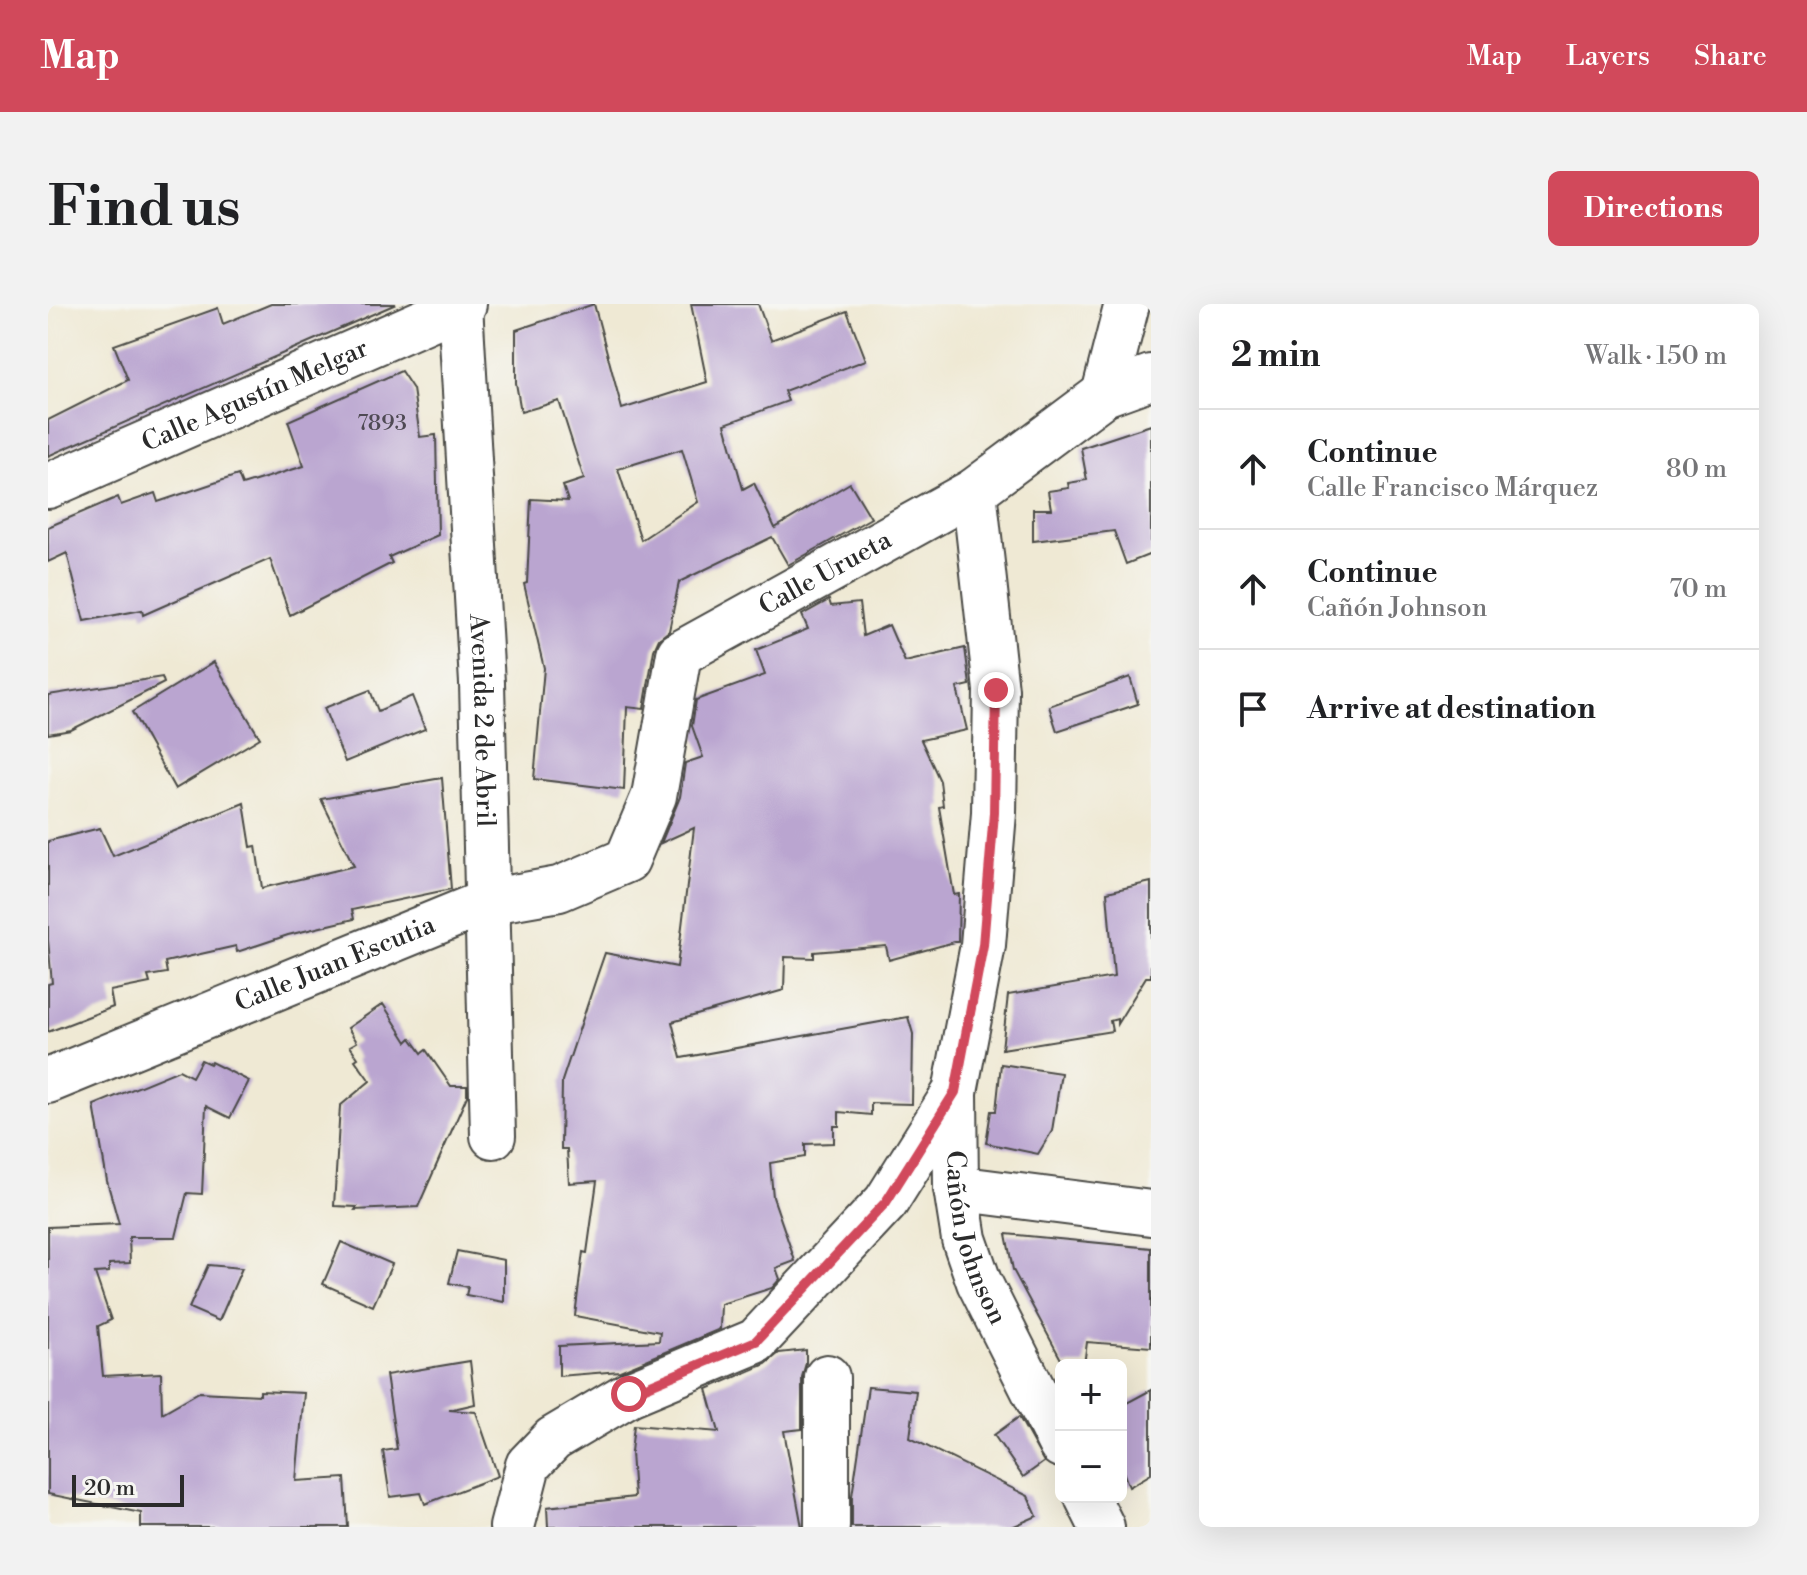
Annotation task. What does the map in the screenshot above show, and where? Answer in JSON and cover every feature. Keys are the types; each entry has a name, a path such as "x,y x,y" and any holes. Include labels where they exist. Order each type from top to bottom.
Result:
{"street":[{"name":"Calle Agustín Melgar","path":"48,486 462,304"},
{"name":"Avenida 2 de Abril","path":"462,304 482,683 493,1136"},
{"path":"1104,394 1127,304"},
{"name":"Calle Urueta","path":"627,860 654,796 679,654 974,491 1104,394 1151,377"},
{"name":"Cañón Johnson","path":"974,491 996,690 994,813 983,945 955,1092 956,1188 964,1239 979,1282 1055,1433"},
{"name":"Calle Juan Escutia","path":"48,1081 486,902 559,889 627,860"},
{"path":"512,1527 528,1465 553,1439 629,1394 756,1341 886,1202 955,1092"},
{"path":"956,1188 1151,1213"},
{"path":"827,1377 827,1527"},
{"path":"1090,1503 1102,1527"}],"building":[{"path":"271,304 396,304 48,456 48,420 128,380 114,345 218,308 223,324"},
{"path":"594,304 622,409 707,382 691,304 758,304 771,340 847,311 866,360 784,391 788,401 725,424 743,489 754,483 775,528 850,483 871,518 788,565 772,537 679,582 669,631 659,639 654,650 644,709 627,707 624,790 534,779 544,668 524,584 527,583 531,499 568,501 563,486 584,479 559,401 521,412 516,383 516,330","holes":["682,449 698,502 641,540 618,469"]},
{"path":"401,371 413,389 420,437 436,435 438,535 389,557 392,563 290,615 270,559 143,615 142,610 84,621 67,553 48,562 48,527 118,497 121,505 155,493 158,502 238,475 242,485 304,466 288,421"},
{"path":"1151,425 1151,554 1126,564 1114,531 1033,541 1033,509 1051,509 1048,491 1069,488 1068,483 1087,480 1081,448"},
{"path":"829,600 831,606 859,603 863,636 889,625 905,662 965,648 970,685 957,688 967,730 921,740 940,781 943,806 939,807 954,895 959,894 958,941 889,960 886,946 814,952 814,958 785,957 784,990 672,1022 681,1058 908,1017 913,1034 912,1104 871,1103 871,1115 839,1112 839,1126 834,1126 834,1143 805,1144 805,1157 770,1163 773,1197 795,1261 776,1268 780,1279 772,1288 721,1304 720,1329 620,1371 559,1376 559,1346 659,1341 660,1332 575,1316 597,1181 569,1183 567,1149 561,1149 562,1081 598,973 605,953 677,967 694,828 661,843 680,797 685,763 703,757 692,726 696,700 765,675 756,650 808,629 802,615"},
{"path":"214,662 260,738 175,789 132,712"},
{"path":"162,677 164,683 71,730 48,734 48,695"},
{"path":"1130,677 1138,704 1057,731 1049,706"},
{"path":"370,690 378,711 412,696 425,729 345,762 324,708"},
{"path":"442,778 451,889 352,910 354,919 288,935 237,952 236,946 165,962 167,973 148,976 150,983 110,991 113,1007 48,1032 48,984 52,983 48,940 48,841 100,828 113,856 244,803 251,847 256,846 262,888 354,866 321,799"},
{"path":"1151,882 1151,977 1146,977 1117,1024 1117,1019 1110,1021 1112,1031 1002,1049 1008,995 1114,977 1107,892"},
{"path":"383,1004 407,1042 411,1038 422,1053 426,1050 451,1086 467,1086 467,1096 418,1207 355,1210 357,1207 334,1206 340,1106 370,1081 355,1060 358,1058 350,1046 357,1042 348,1028"},
{"path":"201,1060 249,1081 230,1118 206,1106 202,1194 187,1193 176,1237 129,1237 130,1263 109,1264 109,1272 95,1273 111,1320 98,1326 103,1376 161,1373 162,1413 199,1392 260,1395 260,1391 304,1393 296,1481 345,1478 348,1527 141,1527 141,1513 48,1494 48,1227 119,1224 107,1181 94,1105 179,1070 192,1077"},
{"path":"1001,1064 1061,1073 1052,1131 1038,1154 986,1143 991,1111 996,1111"},
{"path":"1006,1234 1151,1248 1151,1347 1087,1342 1085,1359 1061,1359 1013,1270"},
{"path":"341,1242 392,1264 373,1306 323,1284"},
{"path":"457,1251 504,1260 504,1302 466,1295 468,1287 449,1283"},
{"path":"208,1265 242,1268 219,1321 189,1308"},
{"path":"806,1350 802,1377 802,1429 784,1431 802,1527 548,1527 547,1507 634,1497 631,1452 634,1425 719,1432 707,1389 766,1364 779,1353"},
{"path":"470,1361 475,1404 449,1410 476,1412 498,1476 425,1504 421,1493 390,1497 383,1451 397,1449 386,1375"},
{"path":"868,1387 916,1391 910,1438 1028,1496 1037,1516 1012,1527 852,1527 852,1496"},
{"path":"1151,1390 1151,1474 1129,1487 1127,1482 1127,1403"},
{"path":"1019,1417 1044,1462 1023,1477 994,1435"}],"route":[{"path":"629,1394 756,1341 886,1202 955,1092 983,945 994,813 996,690"}]}
